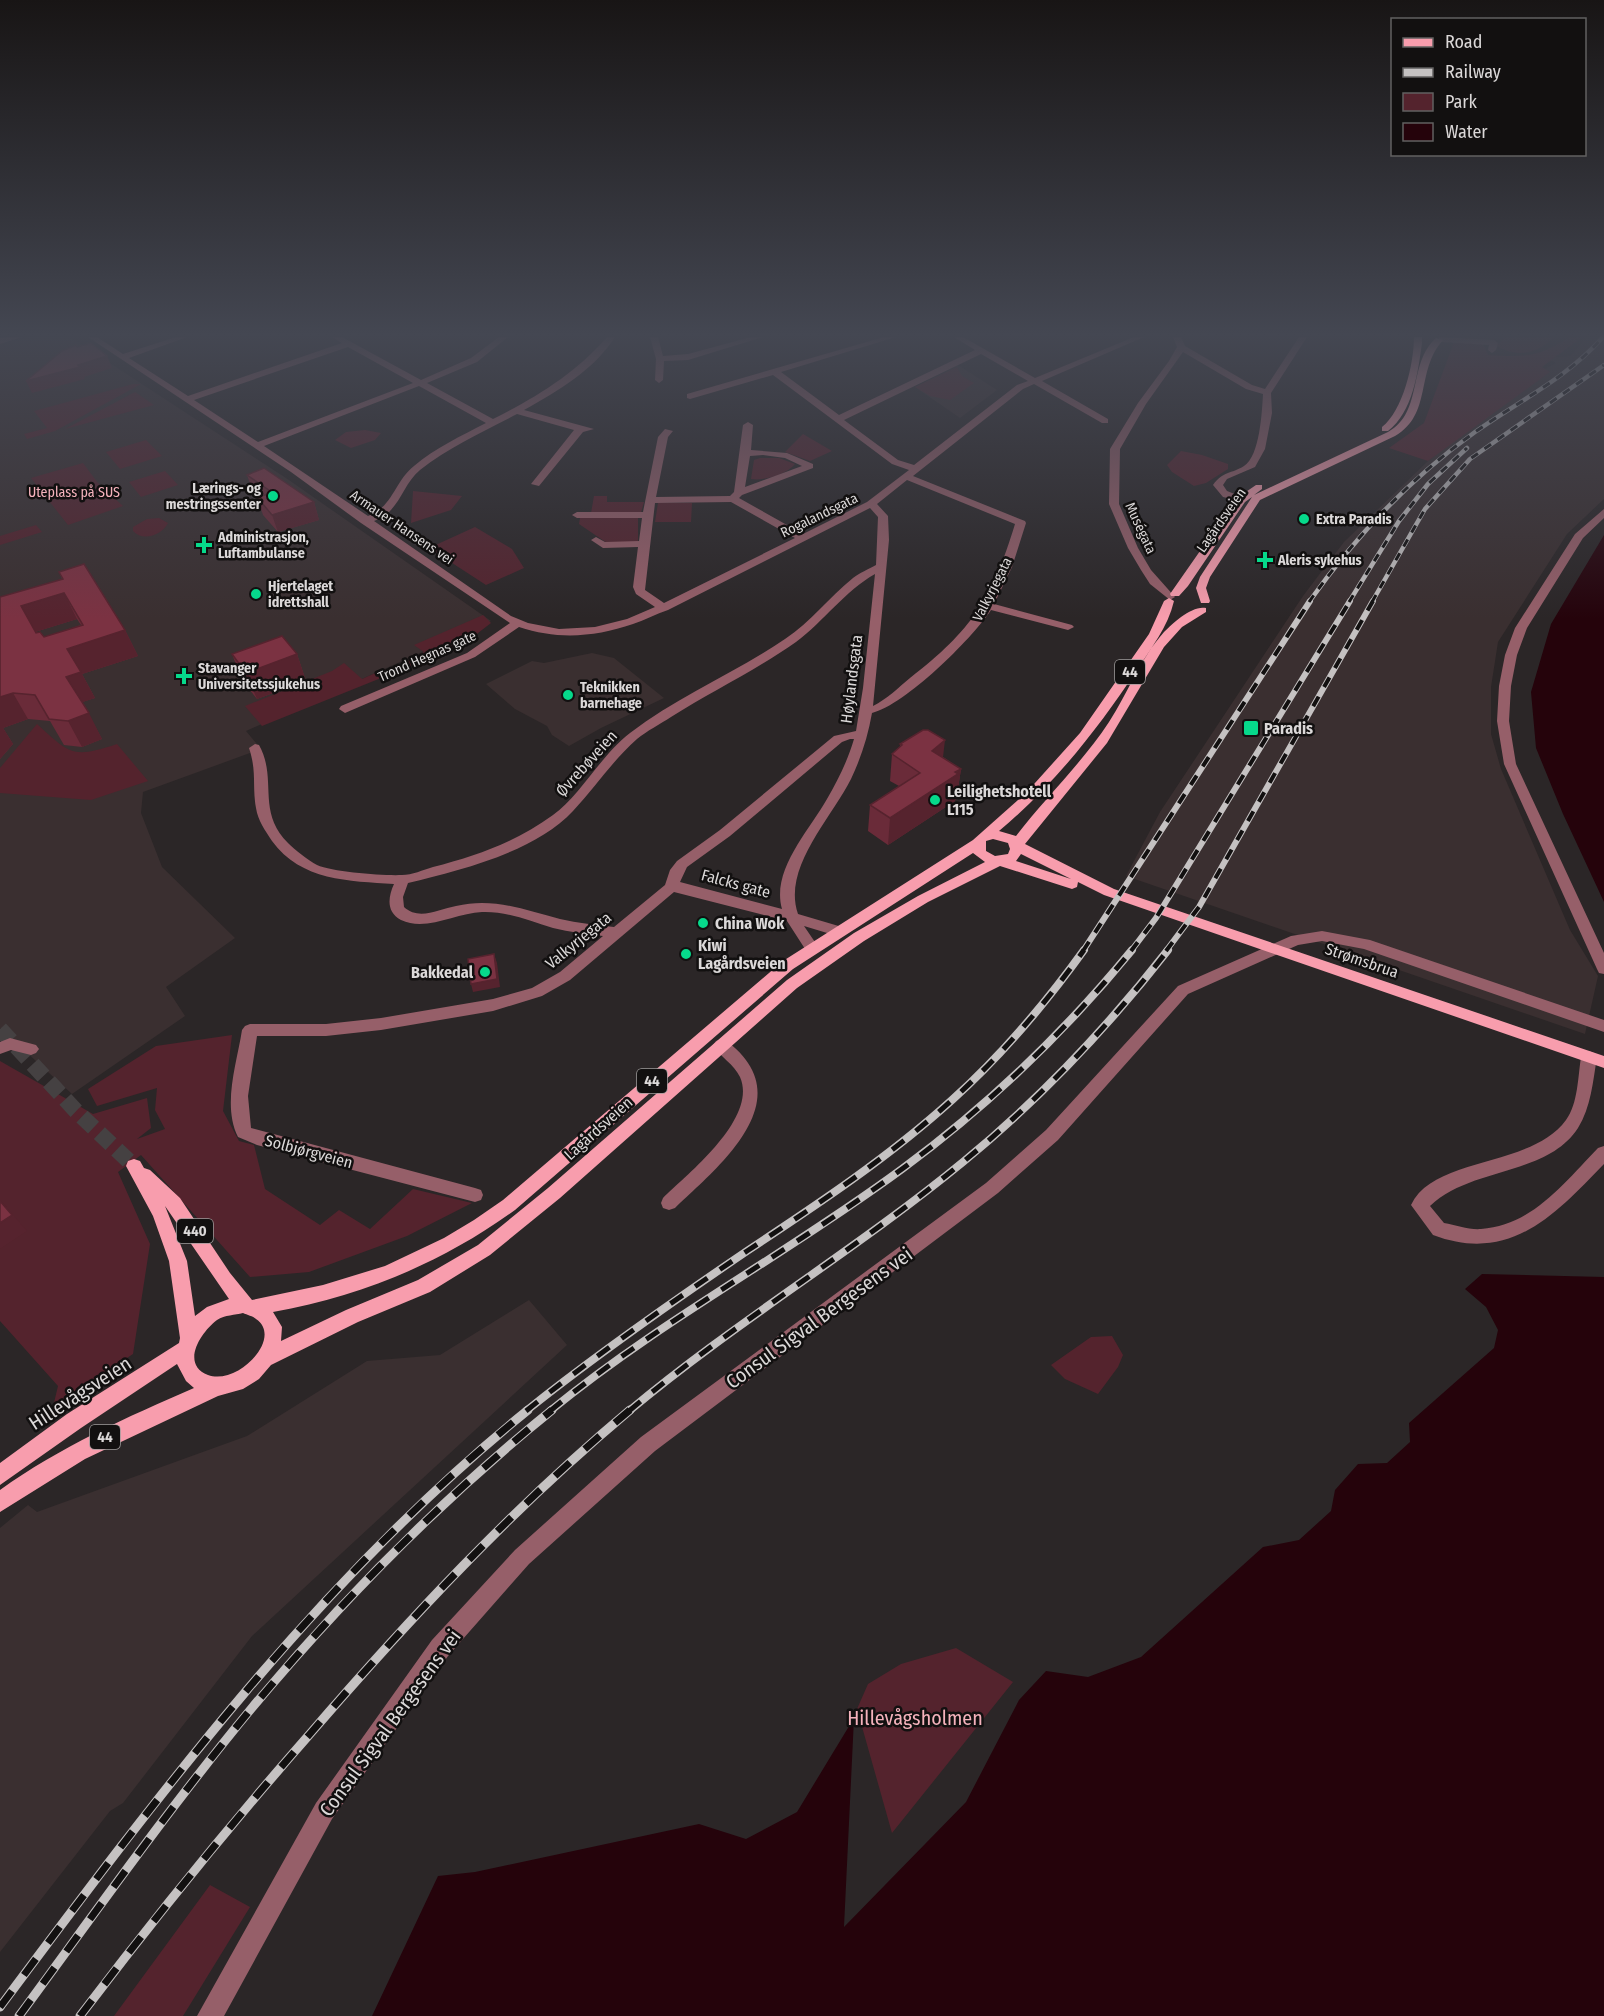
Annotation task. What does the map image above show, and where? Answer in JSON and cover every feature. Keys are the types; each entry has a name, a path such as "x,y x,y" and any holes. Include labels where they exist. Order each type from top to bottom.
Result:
{"main road":[{"name":"Lagårdsveien","path":"249,1306 323,1294 390,1274 454,1244 476,1230 538,1181 755,992 837,931 934,874 982,839 1053,775 1083,740 1154,634 1166,613 1171,597 1184,584 1241,500 1257,488 1380,431"},
{"name":"Lagårdsveien","path":"1203,605 1201,588 1204,577 1256,498 1395,431"},
{"path":"1190,593 1203,605 1181,611 1170,604 1171,597 1190,593"},
{"name":"44","path":"999,861 1015,855 1017,845 1042,809 1083,765 1114,724 1163,641 1177,625 1203,605"},
{"path":"999,861 991,860 979,852 982,839 1001,834 1008,836 1017,845"},
{"name":"Strømsbrua","path":"1017,845 1037,866"},
{"name":"Lagårdsveien","path":"266,1358 352,1316 424,1286 484,1250 554,1193 792,984 836,951 923,899 999,861"},
{"name":"Strømsbrua","path":"999,861 1037,866 1075,885 1109,892 1597,1059"},
{"name":"440","path":"187,1343 178,1261 161,1214 134,1166 174,1203 224,1279 249,1306"},
{"path":"249,1306 267,1316 273,1329 273,1345 266,1358"},
{"name":"44","path":"187,1343 199,1324 211,1314 226,1307 249,1306"},
{"path":"187,1343 185,1365 192,1377 204,1384 219,1386"},
{"name":"Hillevågsveien","path":"0,1475 187,1343"},
{"name":"44","path":"0,1502 82,1449 129,1425 219,1386 232,1384 251,1374 266,1358"}],"street":[{"name":"Armauer Hansens vei","path":"234,431 518,623 550,632"},
{"path":"257,446 296,431"},
{"path":"365,521 387,510 400,488 416,468 476,431"},
{"path":"536,484 583,431"},
{"path":"664,608 642,594 638,587 650,500 663,437 668,431"},
{"path":"736,496 746,453 748,431"},
{"path":"854,431 896,462 916,469"},
{"name":"Rogalandsgata","path":"550,632 612,629 664,608 871,504 964,431"},
{"name":"Muségata","path":"1126,431 1115,449 1114,504 1133,548 1146,570 1154,582 1171,597"},
{"path":"1241,500 1225,494 1218,485 1224,477 1250,466 1260,449 1263,431"},
{"path":"650,500 736,496 810,466 792,456 780,453 746,453"},
{"name":"Valkyrjegata","path":"866,710 878,710 919,678 967,634 987,606 1007,562 1021,522 907,477"},
{"path":"736,496 803,538"},
{"name":"Høylandsgata","path":"812,948 792,917 786,897 790,871 840,786 862,735 885,522 880,511 871,504"},
{"path":"1604,512 1579,536 1521,628 1510,655 1503,722 1510,764 1604,969"},
{"path":"578,515 648,515"},
{"path":"596,540 603,545 645,544"},
{"name":"Øvrebøveien","path":"255,748 261,766 261,799 267,824 295,857 312,868 338,875 403,880 488,856 531,836 569,808 595,775 633,736 697,695 745,670 791,640 817,620 857,580 881,567"},
{"path":"987,606 1068,627"},
{"name":"Trond Hegnas gate","path":"345,709 471,655 518,623"},
{"name":"Valkyrjegata","path":"250,1030 326,1030 481,1007 537,992 566,976 671,887 676,870 682,864 725,833 838,739 849,735 862,735"},
{"path":"403,880 397,891 396,902 400,913 411,919 427,918 474,906 495,905 549,922 616,932"},
{"name":"Falcks gate","path":"671,887 680,887 792,917"},
{"path":"792,917 837,931"},
{"name":"Consul Sigval Bergesens vei","path":"210,2016 324,1811 440,1648 522,1557 648,1444 992,1188 1052,1135 1183,990 1296,940 1322,936 1365,944 1604,1026"},
{"name":"Solbjørgveien","path":"250,1030 239,1107 239,1121 244,1132 257,1138 475,1195"},
{"path":"3,1042 31,1049"},
{"path":"669,1203 728,1142 750,1106 751,1089 748,1077 740,1063 721,1045"},
{"path":"1597,1059 1573,1122 1563,1136 1549,1146 1428,1193 1419,1205 1439,1230 1480,1237 1511,1231 1532,1221 1557,1202 1604,1153"}],"shaded area":[{"name":"Stavanger Universitetssjukehus","path":"0,431 214,431 286,478 491,621 246,731 261,749 143,792 141,813 162,867 235,938 166,987 185,1016 72,1094 0,1028"},
{"name":"Paradis","path":"1464,431 1604,431 1604,499 1567,534 1498,642 1491,687 1491,734 1501,769 1570,930 1598,976 1585,1034 1126,876 1160,812 1303,596 1344,542 1428,461"},
{"path":"592,653 614,658 664,698 569,746 552,735 547,726 515,709 486,684 532,661 544,663"},
{"path":"529,1300 567,1345 252,1636 123,1803 110,1811 0,1952 0,1528 28,1505 37,1512 247,1436 367,1361 440,1355"}],"green space":[{"path":"35,431 55,431 27,439 24,434"},
{"path":"1413,431 1469,431 1428,461 1389,448"},
{"path":"346,432 381,433 375,440 351,448 335,440"},
{"path":"803,434 832,451 810,461 785,452"},
{"path":"146,440 162,456 120,469 106,452"},
{"path":"1181,451 1228,464 1228,469 1206,483 1194,486 1172,472 1167,465"},
{"path":"779,458 795,464 774,476 751,479 754,460"},
{"name":"Uteplass på SUS","path":"83,463 98,483 123,506 68,525 31,478"},
{"path":"165,471 178,485 141,497 129,482"},
{"path":"413,491 462,496 451,510 411,523"},
{"path":"594,496 607,496 607,502 644,502 641,513 591,513"},
{"path":"658,503 692,503 691,522 655,522"},
{"path":"159,518 168,523 157,534 142,536 133,531 133,527 147,519"},
{"path":"580,518 638,518 638,543 607,543 579,524"},
{"path":"36,525 42,532 0,545 0,536"},
{"path":"475,527 512,549 524,568 486,585 429,548"},
{"path":"483,615 491,623 453,649 262,726 245,706 332,671 344,663 362,679 384,669 390,671 424,652 414,645"},
{"path":"37,724 57,742 72,751 90,751 117,744 148,781 91,800 0,793 0,768"},
{"path":"232,1035 223,1111 239,1141 254,1145 265,1189 320,1225 339,1210 370,1229 413,1189 472,1203 407,1236 309,1272 250,1277 141,1155 118,1172 150,1244 133,1354 53,1407 58,1386 0,1321 0,1061 93,1114 147,1098 151,1128 137,1139 165,1129 155,1110 157,1088 97,1106 88,1089 156,1046"},
{"path":"1112,1336 1123,1355 1118,1367 1098,1394 1065,1379 1051,1365 1091,1337"},
{"name":"Hillevågsholmen","path":"956,1648 1013,1682 892,1833 857,1709 868,1684 901,1664"},
{"path":"210,1885 250,1907 183,2016 114,2016"}],"water":[{"path":"1604,535 1604,902 1563,814 1536,748 1531,692 1551,624"},
{"path":"1482,1274 1604,1277 1604,2016 372,2016 438,1876 475,1872 699,1824 746,1839 797,1812 854,1718 844,1927 966,1802 1019,1700 1046,1671 1088,1677 1141,1657 1263,1547 1299,1540 1331,1511 1335,1490 1358,1464 1387,1463 1410,1442 1409,1423 1494,1348 1498,1330 1486,1307 1465,1289"}],"building":[{"path":"264,468 314,502 272,515 257,497 273,493 247,475"},
{"path":"84,564 125,630 67,649 81,672 66,677 89,713 68,721 49,719 35,695 13,693 0,697 0,597 63,579 59,572","holes":["64,593 83,625 44,637 40,632 36,633 21,606"]},
{"path":"282,636 297,654 246,673 232,654"},
{"path":"923,730 928,730 945,740 932,751 961,769 955,772 958,774 890,818 870,805 920,773 892,754 902,745 900,744"},
{"name":"Bakkedal","path":"494,954 497,979 471,984 468,959"},
{"path":"0,1201 12,1215 0,1223"}],"tunnel":[{"path":"0,1029 76,1111 134,1166"}],"railway":[{"path":"1309,602 1384,510 1428,469 1476,431"},
{"path":"1372,602 1425,509 1470,459 1510,431"},
{"path":"1349,602 1399,521 1428,484 1467,448"},
{"path":"1083,951 1310,601"},
{"path":"1131,951 1156,918 1350,601"},
{"path":"1166,951 1199,907 1373,601"},
{"path":"526,1411 635,1329 800,1216 928,1121 1005,1047 1054,990 1084,950"},
{"path":"550,1411 636,1347 814,1230 934,1145 1024,1067 1080,1010 1132,950"},
{"path":"629,1411 669,1378 881,1226 963,1162 1072,1062 1168,950"},
{"path":"0,2007 120,1847 182,1769 311,1617 380,1544 452,1475 528,1410"},
{"path":"19,2016 191,1784 251,1709 321,1629 432,1515 552,1410"},
{"path":"80,2016 163,1909 279,1769 385,1649 503,1525 630,1410"}],"place":[{"name":"Lærings- og mestringssenter","path":"273,496"},
{"name":"Extra Paradis","path":"1304,519"},
{"name":"Administrasjon, Luftambulanse","path":"204,545"},
{"name":"Aleris sykehus","path":"1265,560"},
{"name":"Hjertelaget idrettshall","path":"256,594"},
{"name":"Stavanger Universitetssjukehus","path":"184,676"},
{"name":"Teknikken barnehage","path":"568,695"},
{"name":"Paradis","path":"1251,728"},
{"name":"Leilighetshotell L115","path":"935,800"},
{"name":"China Wok","path":"703,923"},
{"name":"Kiwi Lagårdsveien","path":"686,954"},
{"name":"Bakkedal","path":"485,972"}]}
